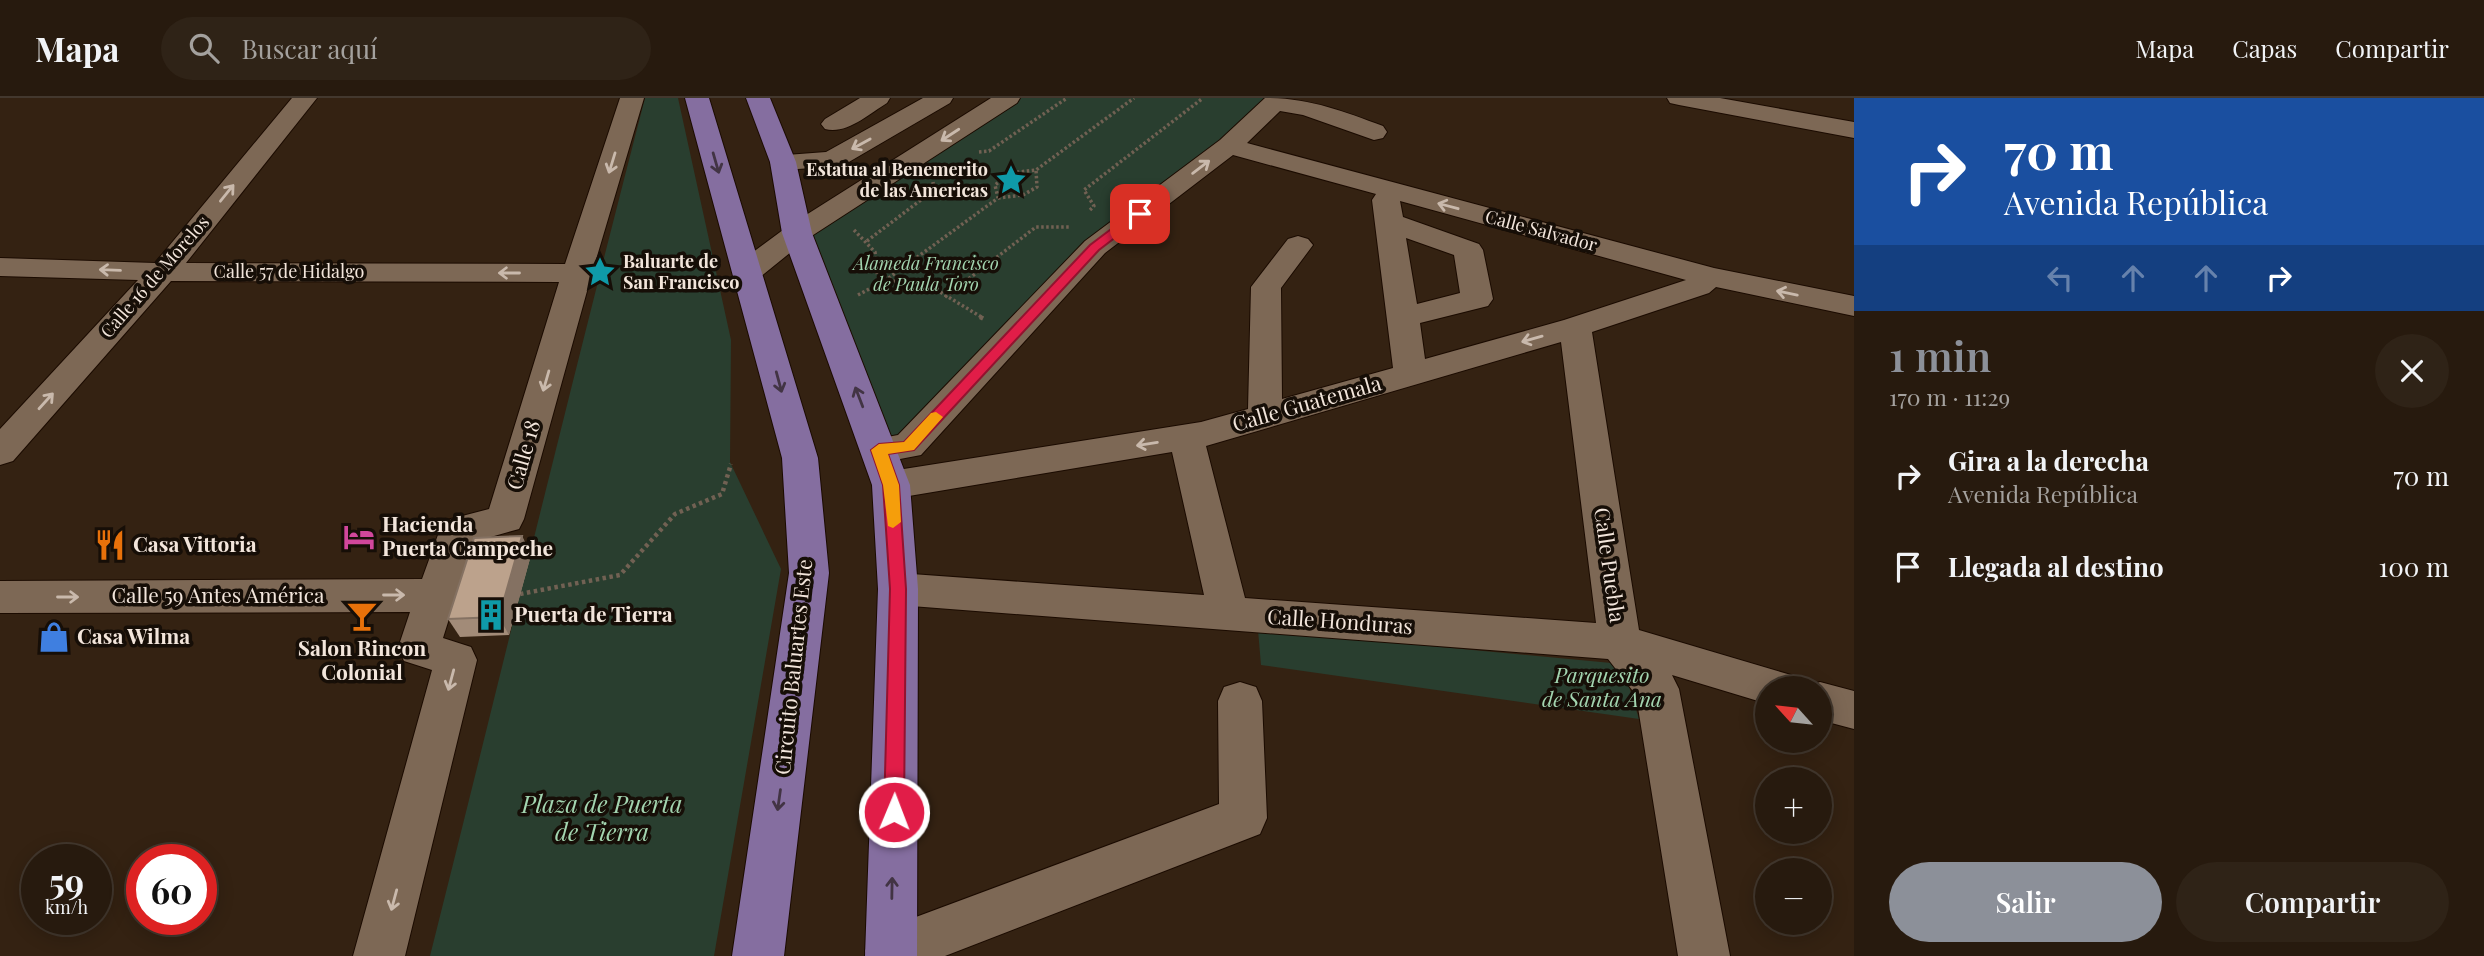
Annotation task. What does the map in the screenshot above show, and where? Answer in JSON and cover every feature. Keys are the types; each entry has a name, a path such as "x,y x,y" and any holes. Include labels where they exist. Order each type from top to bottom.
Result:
{"main road":[{"name":"Circuito Baluartes Este","path":"697,98 800,458 809,573 758,956"},
{"path":"758,98 783,162 797,233 885,467 898,589 891,954"}],"street":[{"name":"Calle 16 de Morelos","path":"0,452 163,272 305,98"},
{"name":"Calle 18","path":"379,956 456,660 419,648 457,532 505,519 577,273 632,98"},
{"path":"834,124 878,98"},
{"path":"783,162 832,160 941,98"},
{"path":"748,271 797,233 1008,98"},
{"path":"1679,98 1854,130"},
{"path":"885,467 908,446 1095,247 1229,146 1276,101 1308,108 1374,132"},
{"name":"Calle Salvador","path":"1229,146 1711,277 1854,306"},
{"path":"1385,189 1411,374"},
{"path":"1390,222 1468,250 1477,299 1403,317"},
{"path":"1265,416 1266,287 1298,245"},
{"path":"1614,251 1637,306"},
{"name":"Calle 57 de Hidalgo","path":"0,267 163,272 577,273"},
{"name":"Calle Guatemala","path":"885,467 1185,437 1575,327 1698,286 1711,277"},
{"name":"Calle Puebla","path":"1575,327 1620,642 1657,689 1704,956"},
{"path":"1185,437 1229,614"},
{"name":"Calle Honduras","path":"898,589 1620,642 1755,682"},
{"name":"Calle 59 Antes América","path":"0,597 436,595"},
{"path":"891,954 1243,818 1240,701"},
{"path":"1832,704 1854,710"}],"path":[{"path":"978,153 989,151 1067,98"},
{"path":"998,198 995,185 1010,173 1036,170 1134,98"},
{"path":"1087,213 1094,206 1084,190 1203,98"},
{"path":"826,312 886,280 998,198 1023,195 1037,187 1036,170"},
{"path":"867,241 934,190 933,177"},
{"path":"831,211 867,241 875,252 877,274 886,280 907,286 930,286 945,298 1013,335"},
{"path":"945,298 1036,228 1074,227"},
{"path":"520,594 620,575 675,514 722,494 731,464"}],"green space":[{"name":"Plaza de Puerta de Tierra","path":"645,98 678,98 731,340 730,462 781,569 714,956 430,956 563,419"},
{"name":"Alameda Francisco de Paula Toro","path":"1008,98 1279,98 1229,146 1095,247 908,446 879,450 797,233"},
{"name":"Parquesito de Santa Ana","path":"1258,630 1622,664 1639,719 1261,665"}],"building":[{"path":"522,536 499,617 448,619 474,538"}],"slow traffic":[{"path":"893,522 891,485 879,450 908,446 936,417"}],"place":[{"name":"Estatua al Benemerito de las Americas","path":"1011,180"},
{"name":"Baluarte de San Francisco","path":"600,272"},
{"name":"Hacienda Puerta Campeche","path":"359,537"},
{"name":"Casa Vittoria","path":"110,545"},
{"name":"Puerta de Tierra","path":"491,615"},
{"name":"Salon Rincon Colonial","path":"362,616"},
{"name":"Casa Wilma","path":"54,637"}],"route":[{"path":"894,812 898,589 891,485 879,450 908,446 1095,247 1140,214"}]}
